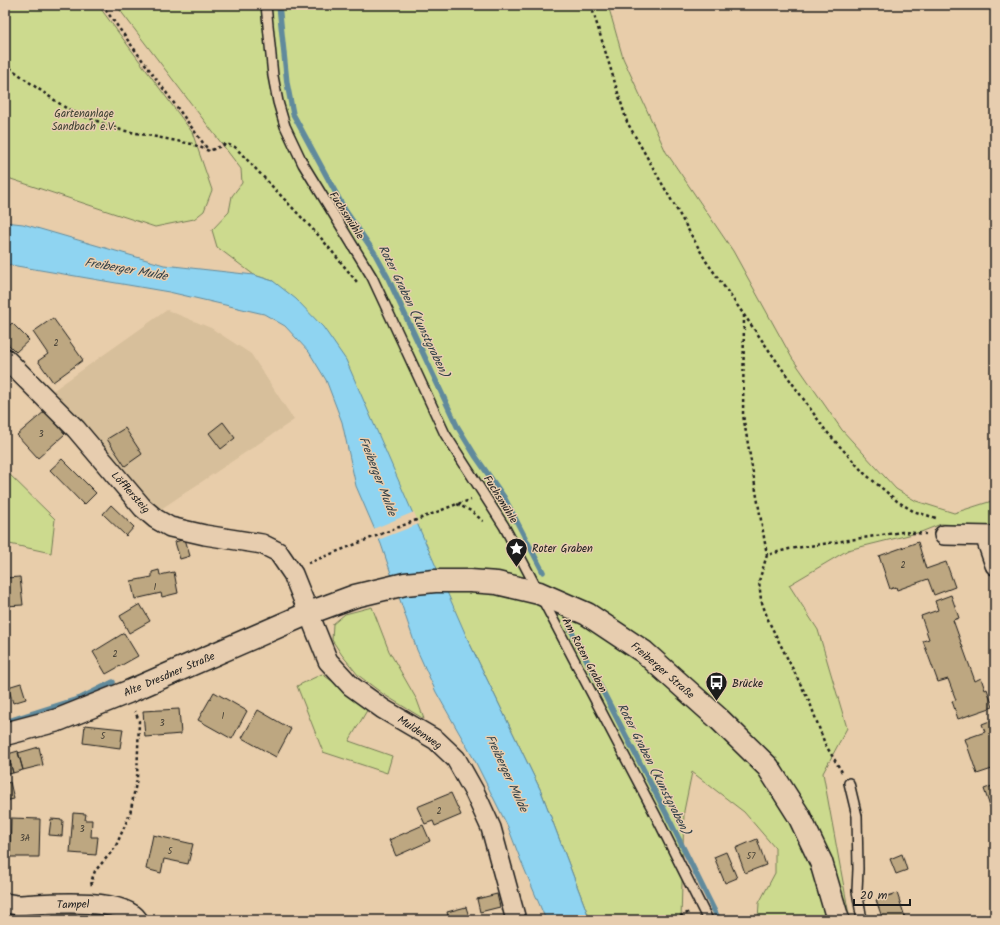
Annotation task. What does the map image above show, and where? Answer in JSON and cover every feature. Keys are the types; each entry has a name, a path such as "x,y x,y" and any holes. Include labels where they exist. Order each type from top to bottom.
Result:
{"street":[{"name":"Löfflersteig","path":"5,358 76,429 143,508 156,519 170,526 191,532 262,544 278,552 292,574 309,613"},
{"path":"950,535 990,536 995,565"},
{"name":"Freiberger Straße","path":"330,604 377,590 405,584 435,581 470,581 497,583 530,591 587,614 644,652 719,719 768,767 799,816 821,862 838,920"},
{"name":"Alte Dresdner Straße","path":"5,734 58,720 128,692 330,604"},
{"name":"Muldenweg","path":"309,613 328,661 351,686 383,709 436,740 456,759 492,828 516,920"},
{"name":"Tampel","path":"5,903 17,905 94,903 123,909 138,920"}],"lane":[{"name":"Fuchsmühle","path":"266,5 273,76 278,102 286,126 303,164 372,277 445,434 504,526 530,591"},
{"name":"Am Roten Graben","path":"530,591 652,809 708,920"},
{"path":"849,783 857,816 857,891 862,920"}],"path":[{"path":"102,5 211,151"},
{"path":"591,5 627,122 706,261 826,431 864,473 897,501 913,511 944,521 950,535 902,532 789,549 767,555"},
{"path":"5,64 66,108 121,130 192,144 211,151 226,144 234,147 321,238 358,283"},
{"path":"744,315 743,415 767,555 759,581 761,600 769,622 810,703 826,744 849,783"},
{"path":"292,574 304,564 457,504"},
{"path":"94,903 91,882 95,871 115,848 130,814 137,778 139,721 128,692"}],"shaded area":[{"path":"167,310 211,328 251,354 294,420 158,511 51,392"}],"green space":[{"name":"Gartenanlage Sandbach e.V.","path":"5,5 98,5 192,132 212,190 204,211 194,219 155,227 5,177"},
{"path":"116,5 608,5 623,58 666,152 733,251 792,358 842,430 896,489 916,501 954,513 995,500 995,527 941,524 921,532 848,550 789,585 818,630 847,728 823,773 850,920 758,920 759,903 775,873 775,848 744,812 692,772 684,811 681,920 590,920 541,791 468,640 273,281 254,275 217,247 212,230 229,212 232,196 242,183 241,169"},
{"path":"5,470 55,519 51,553 5,543"},
{"path":"372,607 389,651 417,700 424,719 383,694 358,675 332,640 333,624 345,614"},
{"path":"322,674 369,707 349,741 392,756 387,773 323,752 297,686"}],"water":[{"name":"Freiberger Mulde","path":"5,222 23,224 164,265 254,275 273,281 296,299 323,327 346,360 468,640 541,791 590,920 546,920 508,827 475,761 436,692 417,650 381,544 356,486 342,422 326,380 309,352 285,326 264,314 169,292 5,264"}],"pier":[{"path":"414,512 419,524 378,540 373,529"}],"building":[{"path":"53,318 83,360 53,382 38,361 48,354 33,332"},
{"path":"12,323 29,340 16,352 5,341 5,330"},
{"path":"45,411 65,434 38,458 17,435"},
{"path":"223,422 235,438 221,449 209,433"},
{"path":"125,428 142,454 125,466 107,439"},
{"path":"62,459 96,493 84,505 50,470"},
{"path":"111,505 134,527 126,536 103,514"},
{"path":"185,539 190,556 180,559 175,542"},
{"path":"918,542 926,569 946,562 955,587 934,595 928,579 897,590 896,587 890,589 879,556"},
{"path":"159,570 160,575 174,572 178,593 162,597 161,593 135,599 131,581 152,577 152,572"},
{"path":"20,577 23,605 5,606 5,578"},
{"path":"951,595 959,618 953,620 975,681 981,678 985,690 987,689 993,707 958,719 952,701 956,700 948,679 938,682 923,641 929,639 921,616 938,610 935,601"},
{"path":"140,604 150,621 129,633 120,616"},
{"path":"124,633 138,656 106,674 93,652"},
{"path":"21,683 26,699 13,703 8,687"},
{"path":"214,692 247,711 232,739 198,720"},
{"path":"179,709 181,734 145,737 143,711"},
{"path":"258,710 291,729 276,757 242,738"},
{"path":"995,719 995,768 977,774 965,739 985,732 982,724"},
{"path":"85,725 123,729 120,748 83,743"},
{"path":"39,747 43,765 23,770 18,753"},
{"path":"18,751 23,770 13,773 8,754"},
{"path":"5,754 8,754 13,773 5,775"},
{"path":"10,782 14,799 5,801 5,784"},
{"path":"995,785 995,821 984,789"},
{"path":"451,793 461,815 435,826 433,821 425,824 417,807"},
{"path":"73,813 86,814 85,820 92,820 91,837 98,837 96,855 70,853"},
{"path":"11,818 40,819 39,857 10,857"},
{"path":"51,819 63,820 62,836 49,835"},
{"path":"423,825 430,841 396,856 389,840"},
{"path":"153,835 193,844 188,864 164,859 161,873 146,869"},
{"path":"757,839 766,865 745,873 736,848"},
{"path":"726,852 737,878 725,883 714,857"},
{"path":"902,854 907,870 896,874 890,859"},
{"path":"897,893 906,920 883,920 876,900"},
{"path":"497,894 500,907 480,912 477,899"},
{"path":"466,907 470,920 449,920 447,912"}],"waterway":[{"name":"Roter Graben (Kunstgraben)","path":"279,5 287,83 293,114 345,210 374,252 387,276 457,426 476,457 504,497 543,572"},
{"name":"Roter Graben (Kunstgraben)","path":"570,628 667,815 719,920"},
{"path":"5,722 81,698 113,682"}],"place":[{"name":"Roter Graben","path":"516,568"},
{"name":"Brücke","path":"717,702"}]}
